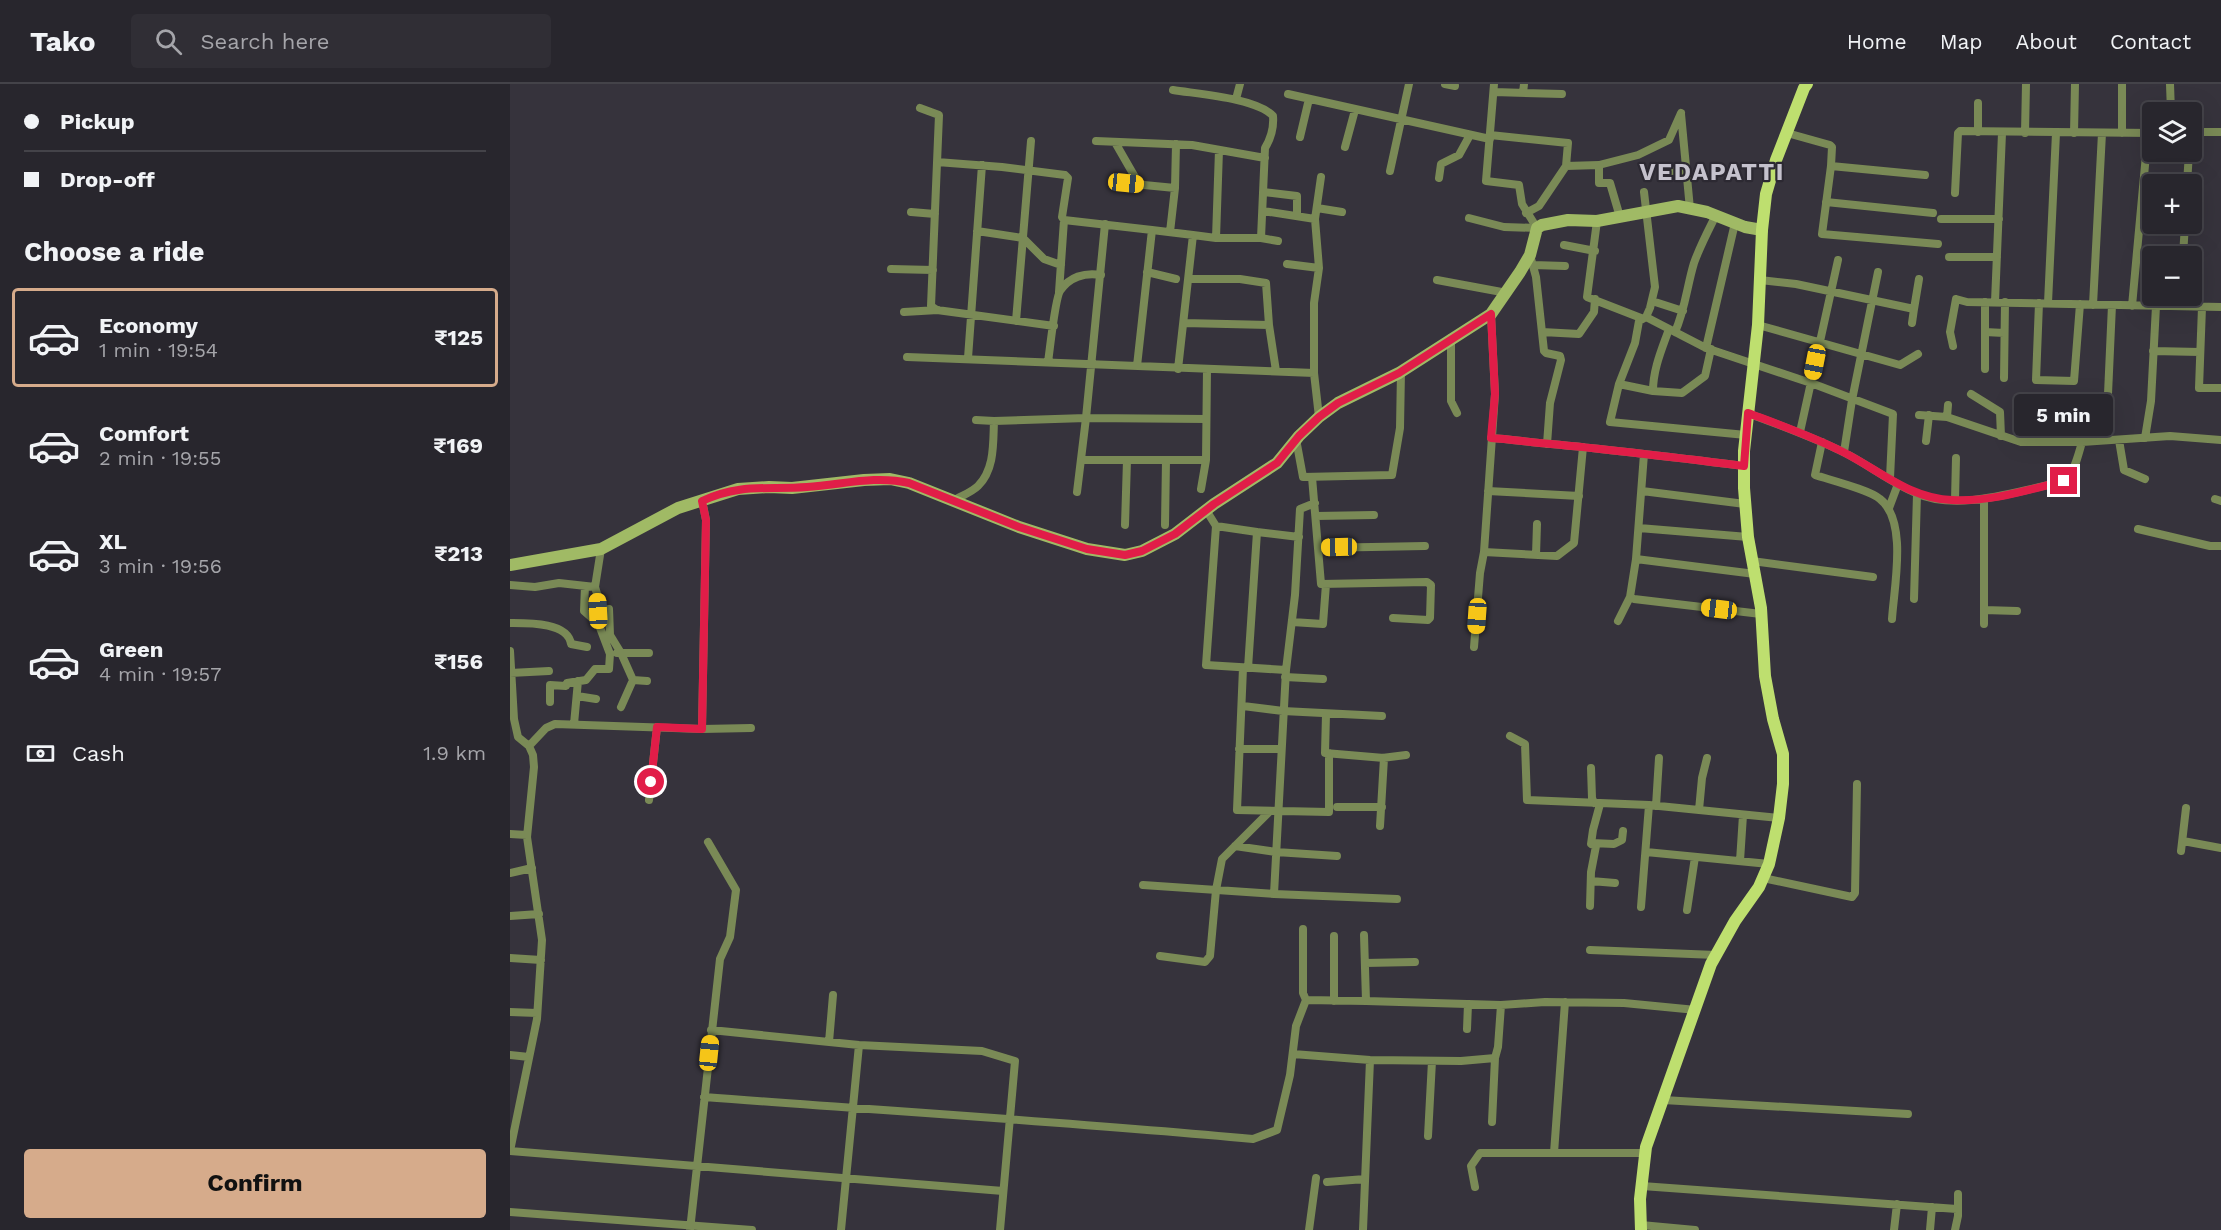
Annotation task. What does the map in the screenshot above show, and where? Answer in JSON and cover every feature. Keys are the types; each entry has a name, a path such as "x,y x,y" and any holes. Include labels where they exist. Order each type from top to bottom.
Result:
{"main road":[{"path":"1641,1228 1646,1153 1663,1100 1716,955 1763,878 1779,818 1783,784 1783,754 1773,719 1765,676 1761,615 1748,537 1744,466 1758,325 1766,194 1776,160 1807,84"}],"street":[{"path":"1236,99 1240,84"},
{"path":"1390,171 1409,84"},
{"path":"1444,84 1455,86"},
{"path":"2025,133 2026,84"},
{"path":"2074,133 2075,84"},
{"path":"2122,84 2122,133"},
{"path":"2170,84 2171,102"},
{"path":"1547,444 1550,403 1561,360 1560,356 1544,351 1531,260 1537,228 1522,204 1520,185 1486,181 1494,88 1562,94"},
{"path":"1173,90 1236,99 1264,109 1273,116 1269,141 1265,148 1261,238"},
{"path":"1288,94 1470,135 1568,143 1566,166 1539,206 1526,213"},
{"path":"1300,137 1309,99"},
{"path":"1978,103 1978,132"},
{"path":"920,108 939,115 931,306 938,310"},
{"path":"1345,147 1355,110"},
{"path":"1566,166 1599,165 1638,155 1669,140 1681,113 1690,209"},
{"path":"1955,193 1958,133 1960,131 2142,133"},
{"path":"2202,132 2221,132"},
{"path":"1787,133 1830,145 1831,166 1822,234 1938,244"},
{"path":"2002,133 1997,257 2004,333 2004,378"},
{"path":"2056,133 2036,380 2074,381 2080,304"},
{"path":"2093,305 2103,133"},
{"path":"1440,178 1441,164 1459,155 1470,135"},
{"path":"1016,321 1031,141"},
{"path":"1096,141 1116,144 1176,144 1265,158"},
{"path":"1116,144 1139,184"},
{"path":"1170,232 1175,188 1176,144"},
{"path":"1216,238 1219,150"},
{"path":"938,162 1067,176 1062,217 1064,220 1059,292 1048,362"},
{"path":"2132,306 2147,162"},
{"path":"968,358 982,165"},
{"path":"1599,165 1599,183 1610,183 1620,217"},
{"path":"1831,166 1925,175"},
{"path":"1662,170 1687,172"},
{"path":"1319,417 1314,373 1314,303 1319,268 1315,219 1321,177"},
{"path":"1113,182 1175,188"},
{"path":"1263,192 1297,196 1297,216"},
{"path":"1644,192 1655,287 1652,301 1643,317 1619,384 1610,422 1746,435"},
{"path":"1826,202 1933,213"},
{"path":"1469,218 1504,227 1537,228 1568,220 1597,221 1678,206 1762,230"},
{"path":"1317,208 1342,212"},
{"path":"1263,211 1315,219"},
{"path":"911,212 935,214"},
{"path":"1653,391 1657,362 1683,311 1694,264 1716,215"},
{"path":"1941,219 1999,219"},
{"path":"1064,220 1216,238 1261,238 1278,241"},
{"path":"1597,221 1595,251 1587,297 1643,317 1709,349 1811,383 1893,414 1890,478"},
{"path":"1619,384 1653,391 1682,393 1705,376 1735,223"},
{"path":"1077,492 1105,224"},
{"path":"1137,366 1152,230"},
{"path":"977,231 1023,238 1044,259 1061,265"},
{"path":"1178,369 1193,235"},
{"path":"1564,245 1595,251"},
{"path":"1949,257 1997,257"},
{"path":"1531,260 1565,266"},
{"path":"510,565 601,549 678,508 738,489 769,487 792,489 890,479 909,483 1019,527 1087,549 1125,555 1159,544 1175,534 1206,510 1277,463 1296,439 1338,403 1401,371 1491,314 1531,260"},
{"path":"1800,432 1838,260"},
{"path":"1287,264 1319,268"},
{"path":"891,269 933,270"},
{"path":"1148,272 1176,279"},
{"path":"1844,452 1878,272"},
{"path":"1059,292 1075,277 1093,273 1101,275"},
{"path":"1189,279 1240,279 1266,283 1276,371"},
{"path":"1912,323 1919,279"},
{"path":"1437,280 1507,293"},
{"path":"1760,280 1796,284 1914,309"},
{"path":"1542,332 1579,334 1594,312 1595,299"},
{"path":"1953,346 1950,332 1956,299 1967,302 2142,306"},
{"path":"1652,301 1683,311"},
{"path":"1985,302 1985,369"},
{"path":"2108,394 2112,305"},
{"path":"2145,438 2151,401 2156,306"},
{"path":"2221,307 2202,306 2199,388 2221,388"},
{"path":"904,312 938,310 1054,326"},
{"path":"1474,647 1484,552 1495,394 1491,314"},
{"path":"1184,323 1269,325"},
{"path":"1758,325 1900,365 1918,354"},
{"path":"1985,332 2004,333"},
{"path":"1451,338 1450,401 1457,413"},
{"path":"2153,351 2200,352"},
{"path":"907,357 1314,373"},
{"path":"1201,489 1206,460 1207,369"},
{"path":"1296,439 1303,477 1392,476 1400,428 1401,371"},
{"path":"1971,394 2000,412 2001,436"},
{"path":"1947,417 1948,405"},
{"path":"1748,413 1800,432 1844,452 1917,494 1955,500 1984,500 2064,481 2074,471 2082,442"},
{"path":"1926,441 1924,415 1947,417 2021,442 2082,442 2170,436 2221,441"},
{"path":"976,420 1206,419"},
{"path":"953,501 977,488 985,477 991,461 994,421"},
{"path":"1491,438 1518,439 1744,466"},
{"path":"2119,440 2124,470 2145,479"},
{"path":"1822,442 1815,475 1879,497 1889,508 1898,536 1892,619"},
{"path":"1484,552 1557,556 1574,543 1583,447"},
{"path":"1618,621 1630,597 1636,559 1644,454"},
{"path":"1955,500 1956,458"},
{"path":"1081,460 1206,460"},
{"path":"1125,525 1126,460"},
{"path":"1165,525 1166,460"},
{"path":"1312,477 1316,502 1320,584 1427,582 1429,584 1430,618 1428,620 1393,618"},
{"path":"1889,508 1899,484"},
{"path":"1488,491 1579,496"},
{"path":"1642,491 1746,504"},
{"path":"1914,599 1917,494"},
{"path":"1984,500 1984,624"},
{"path":"702,501 706,520 702,729"},
{"path":"1274,894 1276,852 1274,811 1300,510 1316,502"},
{"path":"1206,510 1216,526 1206,665 1323,679"},
{"path":"1316,516 1374,514"},
{"path":"1536,555 1537,524"},
{"path":"1216,526 1299,537"},
{"path":"1639,528 1748,537"},
{"path":"2138,529 2210,546 2221,546"},
{"path":"1257,532 1236,809 1329,812 1329,753"},
{"path":"1318,548 1425,546"},
{"path":"599,624 584,610 601,549"},
{"path":"1636,559 1755,574"},
{"path":"1752,561 1873,577"},
{"path":"510,585 535,587 559,583 590,587 598,597 599,624 610,654 609,669 595,669 586,680 567,683 566,686 550,685 549,702"},
{"path":"1292,622 1323,624 1326,584"},
{"path":"1630,597 1761,615"},
{"path":"609,609 610,635 633,680 621,707"},
{"path":"1984,610 2017,611"},
{"path":"510,623 525,623 561,630 568,634 571,644 587,647"},
{"path":"510,651 514,737 529,746 533,755 534,767 527,835 542,940 537,1013 510,1151 1003,1191"},
{"path":"610,654 649,653"},
{"path":"510,673 549,671"},
{"path":"633,680 647,681"},
{"path":"574,724 578,681"},
{"path":"576,696 596,699"},
{"path":"1243,706 1283,711 1382,716"},
{"path":"1326,714 1325,753 1382,758 1406,755"},
{"path":"529,746 546,728 555,724 702,729 751,728"},
{"path":"649,800 657,727"},
{"path":"1509,736 1524,744 1527,800 1653,806 1779,818"},
{"path":"1239,749 1281,749"},
{"path":"1380,826 1386,762 1382,758"},
{"path":"1641,907 1659,758"},
{"path":"1699,810 1702,778 1707,759"},
{"path":"1590,906 1596,846 1592,843 1597,804 1592,798 1591,768"},
{"path":"1763,878 1852,897 1855,893 1857,784"},
{"path":"1337,807 1382,807"},
{"path":"2181,851 2186,808"},
{"path":"1160,956 1205,962 1210,956 1216,890 1222,859 1274,811"},
{"path":"1740,861 1743,815"},
{"path":"1592,843 1614,844 1622,840 1623,831"},
{"path":"510,834 527,835"},
{"path":"2183,841 2221,848"},
{"path":"691,1227 720,959 730,937 736,890 708,842"},
{"path":"1235,846 1276,852 1337,856"},
{"path":"1646,852 1768,864"},
{"path":"1687,910 1695,857"},
{"path":"510,873 532,868"},
{"path":"1591,881 1616,883"},
{"path":"1143,885 1396,899"},
{"path":"510,916 539,914"},
{"path":"704,1097 1077,1123 1253,1139 1277,1130 1290,1075 1296,1026 1306,1000 1303,929"},
{"path":"1364,935 1366,1001"},
{"path":"1334,936 1334,1001"},
{"path":"1590,950 1716,955"},
{"path":"510,958 541,960"},
{"path":"1365,963 1415,962"},
{"path":"829,1042 833,995"},
{"path":"1306,1000 1501,1005 1565,1002 1624,1003 1696,1010"},
{"path":"1554,1152 1565,1002"},
{"path":"1467,1029 1468,1004"},
{"path":"1492,1122 1495,1058 1501,1005"},
{"path":"510,1012 537,1013"},
{"path":"711,1030 859,1045 982,1051 1015,1061 1000,1230"},
{"path":"841,1230 859,1045"},
{"path":"1293,1054 1370,1060 1461,1061 1495,1058"},
{"path":"510,1055 529,1057"},
{"path":"1363,1230 1370,1060"},
{"path":"1428,1136 1432,1061"},
{"path":"1663,1100 1908,1114"},
{"path":"1475,1186 1471,1166 1480,1152 1646,1153"},
{"path":"1309,1230 1316,1178"},
{"path":"1327,1182 1365,1179"},
{"path":"1642,1186 1957,1209"},
{"path":"1955,1230 1958,1194"},
{"path":"1894,1230 1897,1204"},
{"path":"1930,1230 1932,1207"},
{"path":"510,1214 752,1230"},
{"path":"1641,1228 1695,1230"}],"district":[{"name":"VEDAPATTI","path":"1712,172"}],"route":[{"path":"651,782 657,727 702,729 706,520 702,501 713,495 738,489 769,487 792,489 890,479 909,483 1019,527 1087,549 1107,554 1125,555 1142,551 1175,534 1214,504 1277,463 1299,436 1338,403 1399,373 1491,314 1495,394 1491,438 1585,446 1744,466 1748,413 1800,432 1844,452 1917,494 1950,501 1984,500 2064,481"}]}
